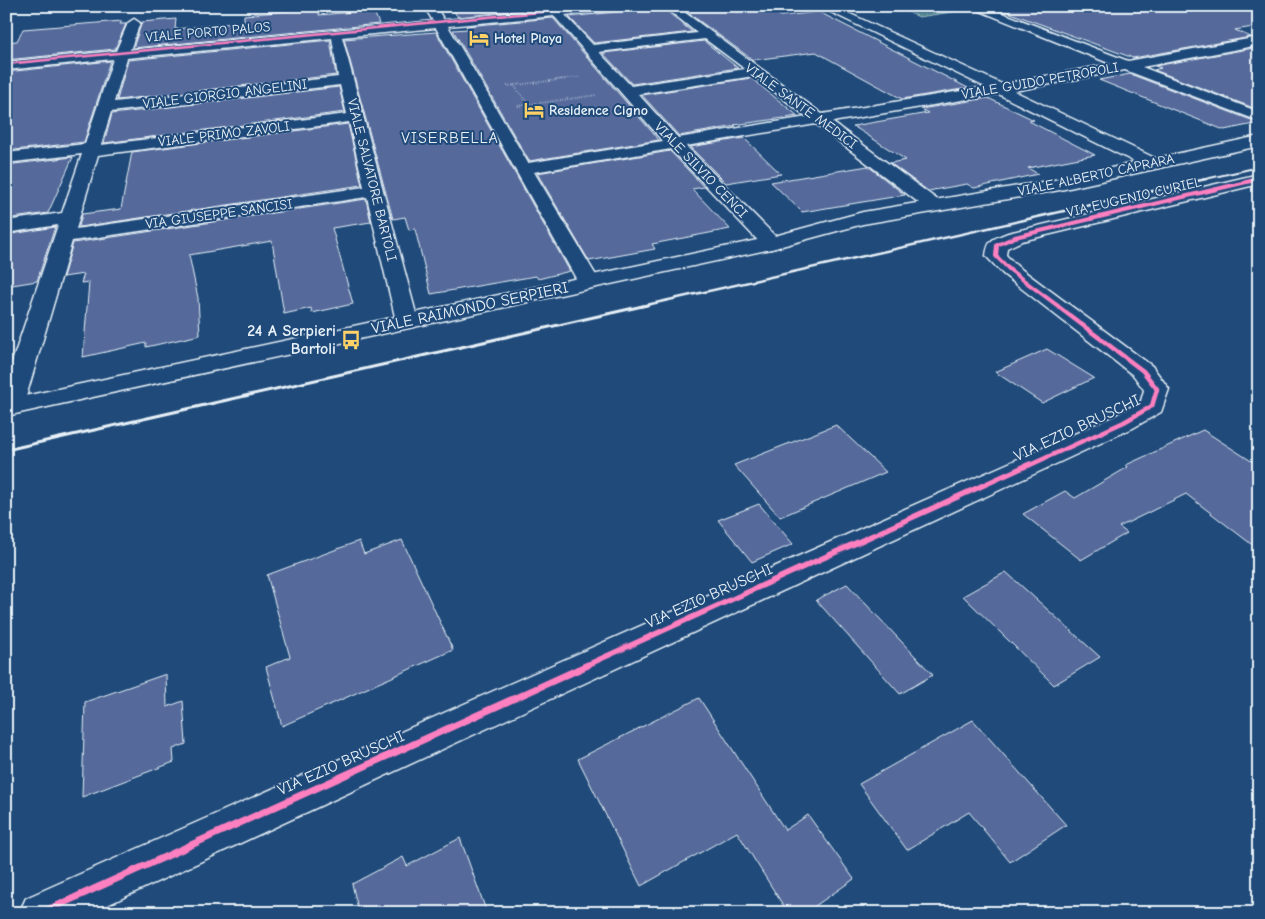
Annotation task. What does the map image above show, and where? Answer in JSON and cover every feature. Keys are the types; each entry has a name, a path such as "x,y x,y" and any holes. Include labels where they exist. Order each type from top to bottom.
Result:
{"street":[{"path":"431,6 440,25 590,282"},
{"name":"VIALE PORTO PALOS","path":"6,66 440,25 554,10 621,6"},
{"name":"VIALE SANTE MEDICI","path":"669,6 933,205"},
{"path":"823,6 1000,88 1153,164"},
{"path":"976,7 992,6"},
{"path":"976,7 1259,117"},
{"name":"VIALE SILVIO CENCI","path":"554,10 674,143 771,243"},
{"path":"8,408 121,55 134,23"},
{"path":"590,49 707,35"},
{"name":"VIALE SALVATORE BARTOLI","path":"338,39 346,80 407,321"},
{"name":"VIALE GUIDO PETROPOLI","path":"523,169 1000,88 1259,41"},
{"path":"627,91 755,72"},
{"name":"VIALE GIORGIO ANGELINI","path":"104,108 346,80"},
{"name":"VIALE PRIMO ZAVOLI","path":"92,150 356,117"},
{"name":"VIALE ALBERTO CAPRARA","path":"933,205 983,199 1042,188 1259,141"},
{"path":"6,158 92,150"},
{"name":"VIA EUGENIO CURIEL","path":"1015,237 1259,179"},
{"name":"VIA GIUSEPPE SANCISI","path":"63,237 374,191"},
{"name":"VIALE RAIMONDO SERPIERI","path":"8,408 771,243 862,218 933,205"},
{"path":"6,227 69,218"},
{"name":"VIA EZIO BRUSCHI","path":"41,913 1124,422 1152,406 1156,389 1144,371 1010,270 996,256 997,245 1015,237"}],"path":[{"path":"479,89 610,73"},
{"path":"514,85 528,104"},
{"path":"491,110 627,91"}],"green space":[{"path":"894,6 964,6 972,9 919,17"}],"building":[{"path":"450,6 530,6 534,9 458,17"},
{"path":"679,6 727,6 736,12 769,9 781,16 819,12 968,88 902,99 816,52 753,60"},
{"path":"1002,6 1259,6 1259,26 1235,30 1251,37 1133,58 1002,10"},
{"path":"662,7 692,32 594,43 569,17"},
{"path":"319,8 319,15 364,11 366,14 375,14 379,24 133,48 142,22 176,19 175,29 244,22 244,15"},
{"path":"553,18 659,140 529,161 453,30 468,29 466,26"},
{"path":"122,21 120,24 126,24 115,49 6,60 6,42 17,41 23,29"},
{"path":"436,32 570,271 538,279 536,276 431,294 415,229 409,230 405,217 393,219 344,39"},
{"path":"330,40 336,75 117,100 128,60"},
{"path":"704,41 738,68 632,84 603,53"},
{"path":"1259,47 1259,110 1154,70 1161,68 1155,66"},
{"path":"110,61 84,142 6,151 6,72"},
{"path":"1130,74 1259,123 1224,130 1099,80"},
{"path":"751,78 798,116 734,125 736,126 679,136 642,95"},
{"path":"339,87 345,112 104,143 112,114"},
{"path":"988,98 1034,120 1029,121 1095,155 1028,168 1038,174 974,188 967,184 928,191 890,163 906,160 853,126 928,113 921,109"},
{"path":"348,124 362,185 79,227 82,214 121,209 132,152"},
{"path":"744,138 781,174 726,183 690,147"},
{"path":"670,151 704,187 692,189 730,229 652,244 655,249 589,261 537,173"},
{"path":"73,157 48,213 6,219 6,165"},
{"path":"868,166 905,195 802,212 771,182"},
{"path":"366,199 371,222 332,228 353,304 312,313 311,308 284,314 272,241 189,255 198,298 200,335 146,347 146,343 83,357 89,282 81,283 84,274 63,277 73,243"},
{"path":"55,227 37,281 6,286 6,235"},
{"path":"1047,349 1094,378 1042,403 995,372"},
{"path":"836,425 886,472 780,517 734,465"},
{"path":"1203,430 1259,466 1259,550 1186,494 1119,527 1127,533 1081,560 1023,514 1065,491 1075,498 1128,467 1126,465"},
{"path":"759,504 793,544 752,562 718,520"},
{"path":"402,540 453,650 282,726 266,667 290,657 267,575 359,541 364,554"},
{"path":"1006,572 1100,657 1054,685 963,596"},
{"path":"847,584 933,675 900,694 816,600"},
{"path":"166,674 167,707 183,701 186,744 173,749 174,762 82,797 85,702"},
{"path":"699,698 785,830 808,815 854,879 805,913 788,913 737,832 641,886 578,759"},
{"path":"973,720 1066,825 1010,862 969,812 907,850 859,784"},
{"path":"460,838 487,913 359,913 352,884 403,857 407,866"}],"railway":[{"path":"1201,180 1259,167"},
{"path":"642,306 1206,179"},
{"path":"6,450 647,305"}],"cycle path":[{"path":"6,64 601,6"},
{"path":"41,913 1124,422 1152,406 1157,389 1143,371 1010,270 996,256 997,245 1015,237 1259,179"}],"place":[{"name":"Hotel Playa","path":"479,38"},
{"name":"Residence Cigno","path":"534,110"},
{"name":"24 A Serpieri Bartoli","path":"351,340"}],"district":[{"name":"VISERBELLA","path":"450,138"}]}
